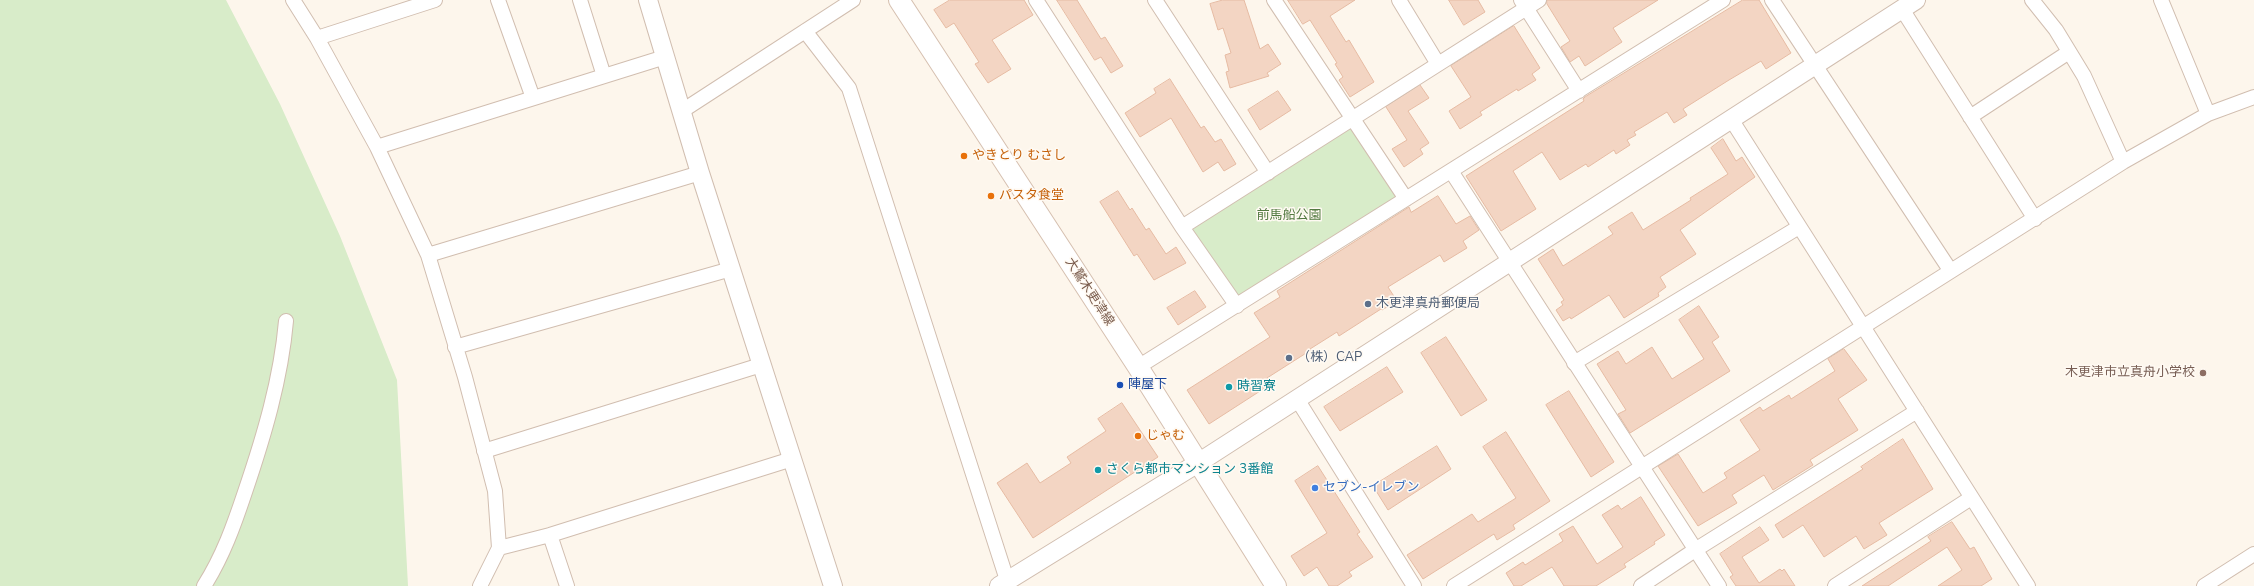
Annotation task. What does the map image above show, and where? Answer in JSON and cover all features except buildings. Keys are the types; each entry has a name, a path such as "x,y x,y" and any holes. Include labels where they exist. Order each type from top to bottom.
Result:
{"main road":[{"name":"大鷲木更津線","path":"899,0 1138,368 1276,586"}],"street":[{"path":"293,0 377,147 428,255 495,491 499,548 480,586"},
{"path":"316,38 435,0"},
{"path":"498,0 533,98"},
{"path":"580,0 604,76"},
{"path":"648,0 700,173 833,586"},
{"path":"682,110 853,0"},
{"path":"1036,0 1182,227 1237,306"},
{"path":"1155,0 1268,173"},
{"path":"1274,0 1406,199"},
{"path":"1399,0 1438,64"},
{"path":"1182,227 1438,64 1523,4 1538,0"},
{"path":"1138,368 1723,0"},
{"path":"1772,0 1950,270"},
{"path":"2032,0 2056,30 2084,76 2122,162"},
{"path":"2161,0 2208,114"},
{"path":"1523,4 1578,91"},
{"path":"805,31 849,88 1005,584 1198,463 1909,4 1970,117 2035,219"},
{"path":"1970,117 2069,52"},
{"path":"377,147 665,57"},
{"path":"1454,586 1863,328 1950,270 2035,219 2122,162 2208,114 2254,96"},
{"path":"1731,120 1917,411 2023,584"},
{"path":"1451,171 1719,586"},
{"path":"428,255 700,173"},
{"path":"1574,363 1799,227"},
{"path":"455,347 731,269"},
{"path":"204,586 217,565 230,534 257,458 283,358 286,321"},
{"path":"484,451 761,365"},
{"path":"1297,399 1414,586"},
{"path":"1641,586 1695,550 1917,411"},
{"path":"499,548 550,535 792,459"},
{"path":"1835,586 1971,498"},
{"path":"550,535 567,586"},
{"path":"2204,586 2254,554"}],"green space":[{"path":"0,0 226,0 280,104 340,236 397,380 408,586 0,586"},
{"name":"前馬船公園","path":"1350,126 1400,198 1238,300 1188,228"}],"place":[{"name":"やきとり むさし","path":"964,156"},
{"name":"パスタ食堂","path":"991,196"},
{"name":"木更津真舟郵便局","path":"1368,304"},
{"name":"（株）CAP","path":"1289,358"},
{"name":"木更津市立真舟小学校","path":"2203,373"},
{"name":"陣屋下","path":"1120,385"},
{"name":"時習寮","path":"1229,387"},
{"name":"じゃむ","path":"1138,436"},
{"name":"さくら都市マンション 3番館","path":"1098,470"},
{"name":"セブン-イレブン","path":"1315,488"}]}
